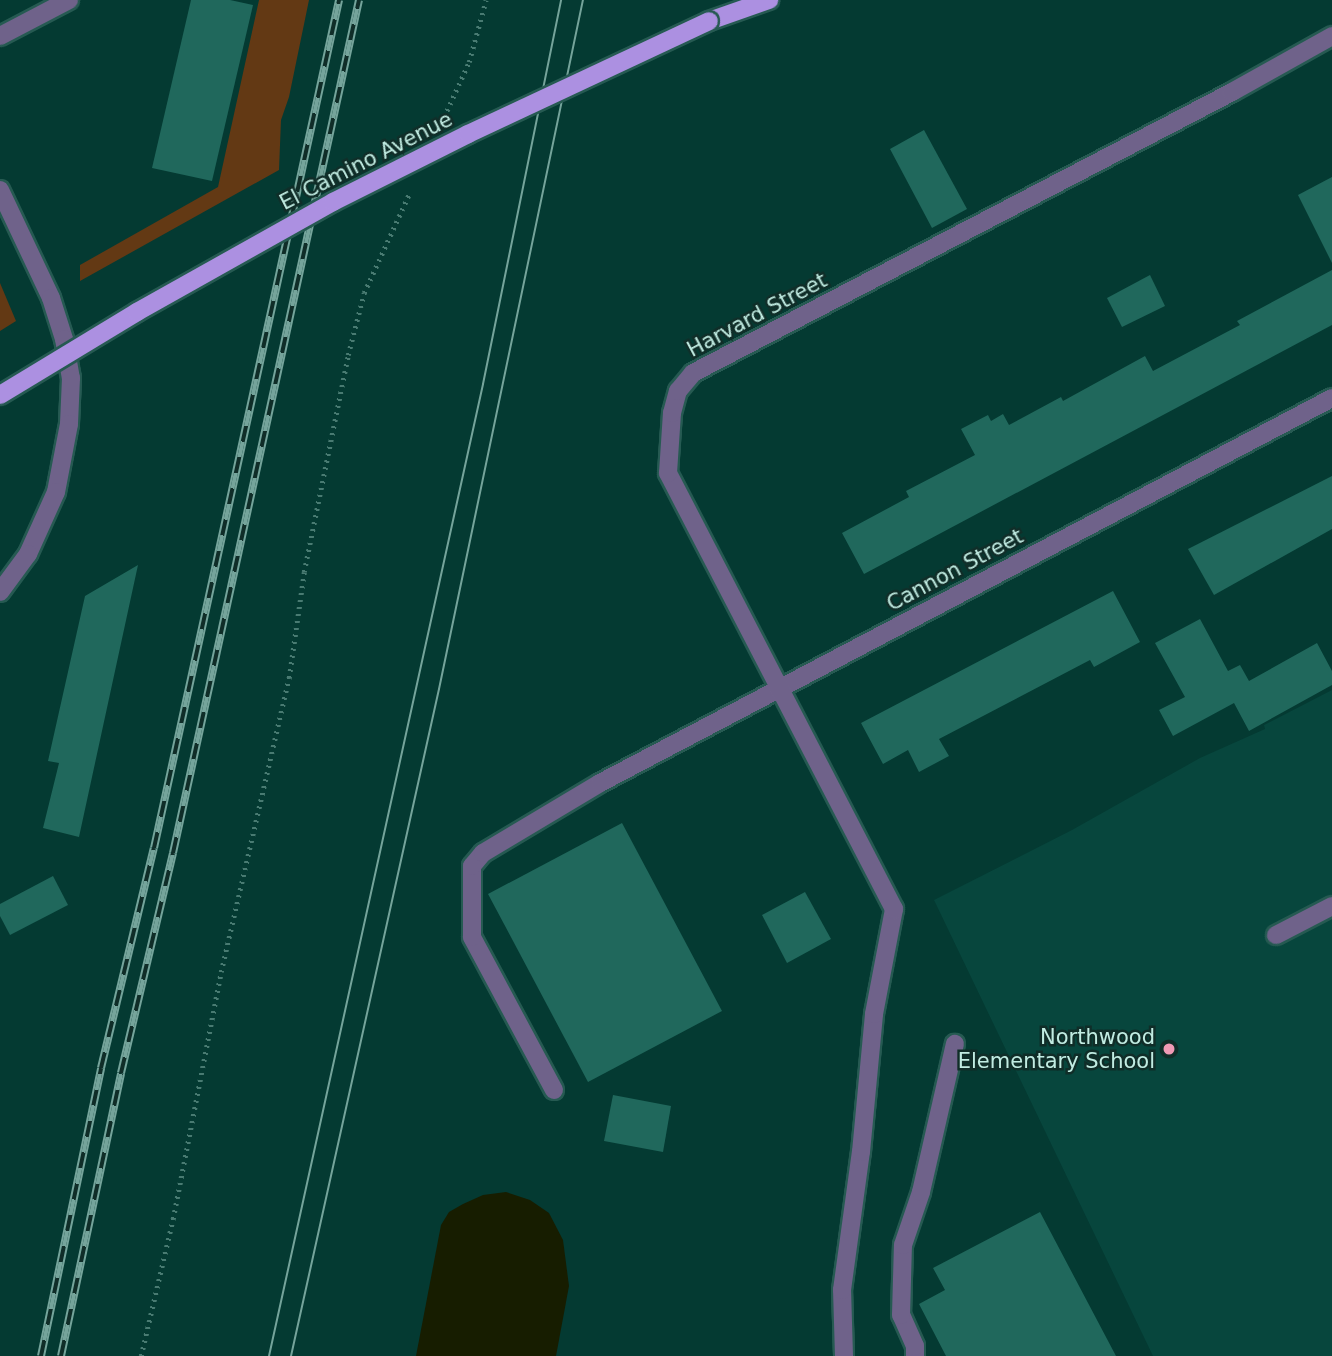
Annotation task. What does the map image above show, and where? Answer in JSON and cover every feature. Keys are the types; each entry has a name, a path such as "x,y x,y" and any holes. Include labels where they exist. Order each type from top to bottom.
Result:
{"main road":[{"name":"El Camino Avenue","path":"0,395 136,312 333,202 480,128 709,21 768,0"}],"street":[{"path":"0,36 69,0"},
{"name":"Harvard Street","path":"844,1356 842,1290 860,1152 873,1014 894,909 668,473 672,414 678,391 693,373 1150,135 1332,36"},
{"path":"0,190 40,270 64,339 71,378 69,424 56,492 28,554 0,592"},
{"name":"Cannon Street","path":"554,1090 472,937 472,866 483,853 600,783 1332,398"},
{"path":"1276,935 1332,906"},
{"path":"915,1356 915,1346 901,1315 904,1245 921,1192 956,1044"}],"path":[{"path":"442,123 469,62 486,0"},
{"path":"141,1356 173,1219 221,972 289,678 304,572 348,355 364,293 414,184"}],"shaded area":[{"path":"259,0 309,0 289,97 281,120 279,170 80,281 80,265 218,187"},
{"path":"0,283 16,321 0,331"},
{"name":"Northwood Elementary School","path":"1332,690 1332,1356 1153,1356 934,900 1072,830 1200,758 1265,729 1264,725"},
{"path":"506,1192 530,1200 549,1213 563,1240 569,1286 556,1356 416,1356 441,1225 449,1212 463,1204 483,1195"}],"building":[{"path":"191,0 230,0 253,5 212,181 152,168"},
{"path":"924,130 967,209 932,228 890,149"},
{"path":"1332,177 1332,263 1298,195"},
{"path":"1332,270 1332,325 864,574 842,533 909,497 906,491 975,455 961,429 988,415 991,421 1003,414 1009,425 1061,397 1063,401 1145,356 1153,371 1240,325 1237,321"},
{"path":"1150,275 1165,306 1122,327 1107,298"},
{"path":"1332,476 1332,529 1214,595 1188,549"},
{"path":"138,565 79,837 43,828 59,763 48,761 85,596"},
{"path":"1113,591 1140,642 1094,667 1090,660 939,739 949,756 919,772 908,750 883,764 861,723"},
{"path":"1200,619 1228,671 1240,665 1249,681 1317,643 1332,671 1332,685 1249,731 1234,703 1173,736 1159,710 1185,697 1155,643"},
{"path":"622,823 722,1011 588,1082 488,894"},
{"path":"53,876 68,905 10,935 0,916 0,904"},
{"path":"805,892 831,939 787,963 762,915"},
{"path":"613,1095 671,1106 663,1152 604,1141"},
{"path":"1040,1212 1116,1356 946,1356 919,1304 945,1290 933,1268"}],"tram line":[{"path":"269,1356 483,384 561,0"},
{"path":"291,1356 439,689 583,0"}],"railway":[{"path":"41,1356 101,1068 154,848 339,0"},
{"path":"61,1356 121,1073 173,853 359,0"}],"place":[{"name":"Northwood Elementary School","path":"1169,1049"}]}
